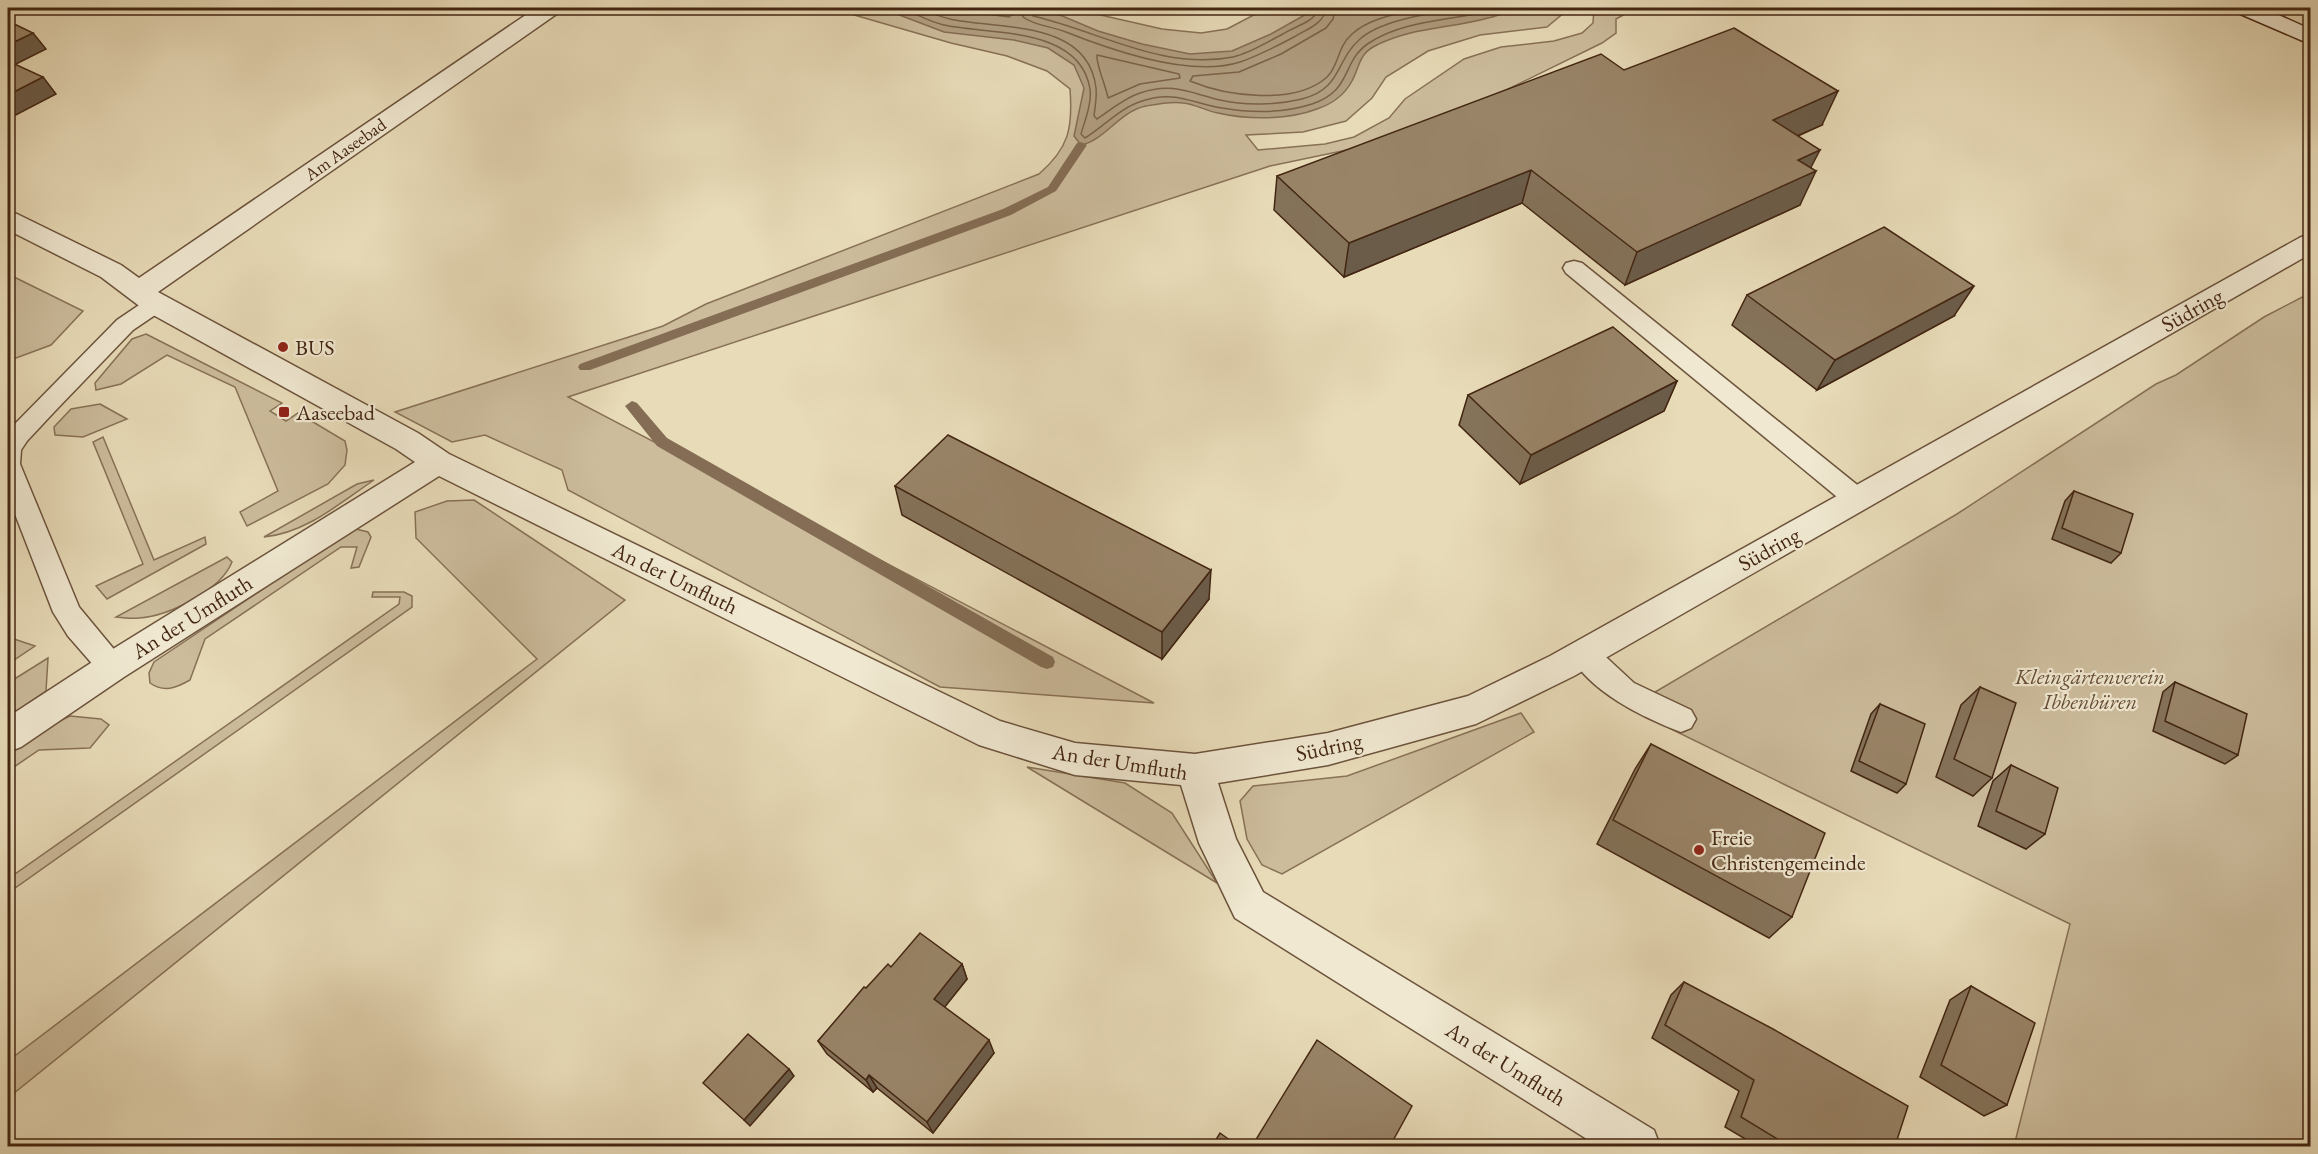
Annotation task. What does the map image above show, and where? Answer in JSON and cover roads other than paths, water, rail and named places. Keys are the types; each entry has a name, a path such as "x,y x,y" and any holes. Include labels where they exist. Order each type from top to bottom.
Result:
{"street":[{"name":"Am Aaseebad","path":"148,298 550,8"},
{"path":"2246,8 2310,37"},
{"name":"An der Umfluth","path":"8,220 111,271 148,298 407,441 438,462 992,734 1075,759 1195,770 1218,843 1249,905 1638,1146"},
{"name":"Südring","path":"1195,770 1329,750 1476,709 1584,654 2310,243"},
{"name":"An der Umfluth","path":"8,736 112,667 438,462"}],"lane":[{"path":"1574,268 1857,499"},
{"path":"112,667 67,612 8,464 9,449 18,435 125,325 148,298"},
{"path":"1584,654 1624,692 1681,719"}],"water":[{"path":"881,8 1032,10 1060,15 1098,31 1142,44 1190,54 1232,51 1271,34 1317,8 1518,8 1473,22 1430,29 1387,40 1368,50 1349,86 1338,98 1306,113 1255,118 1218,113 1175,102 1160,104 1137,109 1120,119 1097,138 1081,145 1074,136 1084,88 1074,65 1048,48 1014,40 944,32"}],"waterway":[{"path":"585,367 1007,212 1052,189 1081,145"},
{"path":"632,406 662,442 1047,662"}],"place":[{"name":"BUS","path":"283,347"},
{"name":"Aaseebad","path":"284,412"},
{"name":"Freie Christengemeinde","path":"1699,850"}],"park label":[{"name":"Kleingärtenverein Ibbenbüren","path":"2090,688"}]}
